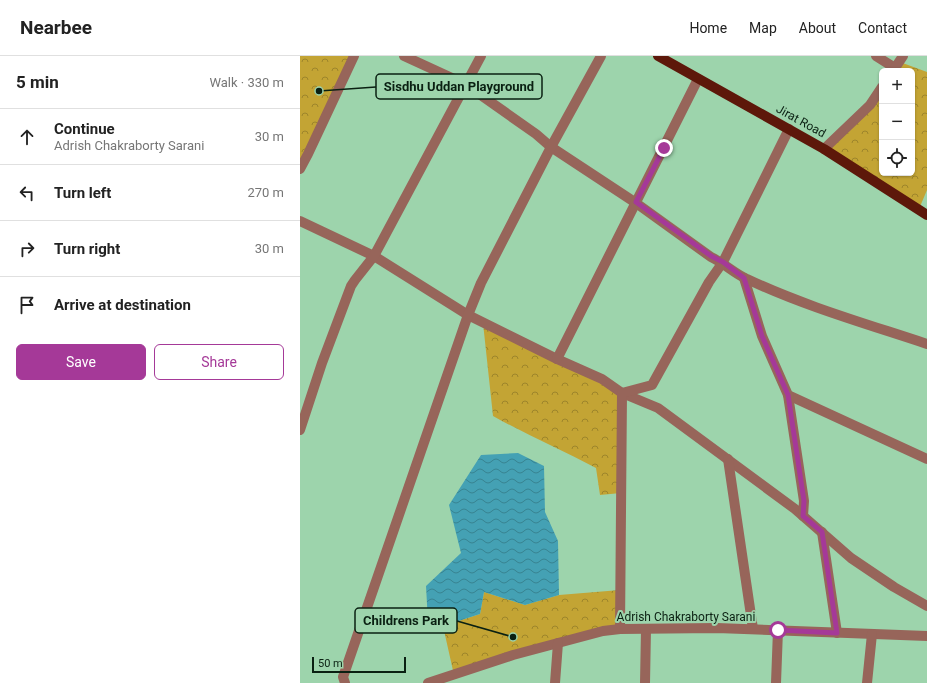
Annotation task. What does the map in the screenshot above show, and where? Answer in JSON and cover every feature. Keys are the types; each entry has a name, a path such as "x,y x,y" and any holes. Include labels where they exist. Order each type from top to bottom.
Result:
{"main road":[{"name":"Jirat Road","path":"658,56 824,149 927,215"}],"street":[{"path":"300,169 354,56"},
{"path":"404,56 465,84 536,134 550,147 636,202 744,278 777,293 927,344"},
{"path":"300,430 322,363 351,286 374,256 481,56"},
{"path":"345,683 343,677 468,315 481,283 550,147 601,56"},
{"path":"876,56 893,68"},
{"path":"895,68 903,56"},
{"path":"557,359 698,79"},
{"path":"824,149 870,105 879,92"},
{"path":"622,393 652,385 709,282 723,262 789,129"},
{"path":"300,221 374,256 468,315 557,359 602,379 622,393 658,408 803,516 851,558 894,587 927,606"},
{"path":"744,278 762,336 788,395 804,501 803,516"},
{"path":"620,629 622,393"},
{"path":"788,395 927,459"},
{"path":"728,459 753,629"},
{"path":"822,532 837,633"},
{"name":"Adrish Chakraborty Sarani","path":"428,683 513,655 603,631 620,629 717,628 927,636"},
{"path":"645,683 646,629"},
{"path":"776,683 778,630"},
{"path":"868,683 872,634"},
{"path":"555,683 558,643"}],"green space":[{"path":"300,56 354,56 300,168"},
{"path":"900,62 927,72 927,190 919,209 824,149 879,90 879,176 915,176 915,68 895,68"},
{"path":"483,323 622,393 621,493 600,495 596,468 493,416"},
{"path":"620,590 620,629 454,675 443,626 480,614 484,592 525,605 559,595"}],"water":[{"path":"518,453 544,466 545,512 558,541 559,595 525,605 484,592 480,614 443,626 428,622 426,586 461,553 449,505 481,455"}],"place":[{"name":"Sisdhu Uddan Playground","path":"319,91"},
{"name":"Childrens Park","path":"513,637"}],"route":[{"path":"664,148 636,202 744,278 762,336 788,395 804,501 803,516 822,532 837,633 778,630"}]}
